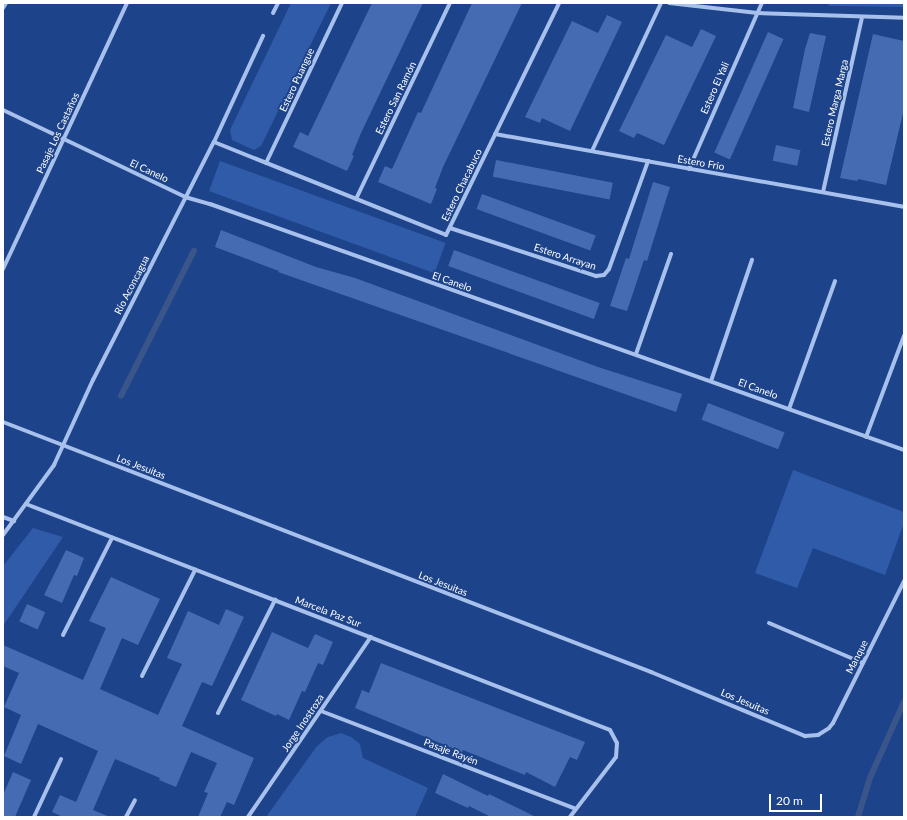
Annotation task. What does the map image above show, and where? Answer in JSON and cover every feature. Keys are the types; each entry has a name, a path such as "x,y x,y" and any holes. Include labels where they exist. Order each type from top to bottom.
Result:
{"street":[{"path":"3,8 6,3"},
{"name":"Pasaje Los Castaños","path":"3,269 127,3"},
{"path":"273,13 278,3"},
{"name":"Estero Puangue","path":"266,164 342,3"},
{"name":"Estero San Ramón","path":"356,199 450,3"},
{"name":"Estero Chacabuco","path":"214,142 446,235 559,3"},
{"path":"592,151 661,3"},
{"path":"669,3 757,14 904,18"},
{"name":"Estero El Yali","path":"689,169 762,3"},
{"name":"Estero Marga Marga","path":"823,192 862,17"},
{"name":"Río Aconcagua","path":"3,535 48,473 185,196 214,142 263,36"},
{"name":"El Canelo","path":"3,110 185,196 636,354 904,450"},
{"name":"Estero Frio","path":"495,134 904,207"},
{"name":"Estero Arrayan","path":"450,228 596,276 604,275 609,269 648,161"},
{"path":"636,354 671,254"},
{"path":"711,381 752,260"},
{"path":"789,409 835,281"},
{"path":"866,436 904,336"},
{"name":"Los Jesuitas","path":"3,422 651,672 798,734 811,737 818,735"},
{"name":"Marcela Paz Sur","path":"26,504 603,726 610,730 617,743 616,757 576,809"},
{"path":"3,517 14,521"},
{"path":"63,635 112,538"},
{"path":"142,676 195,570"},
{"name":"Manque","path":"818,735 829,728 833,723 904,581"},
{"path":"218,713 276,600"},
{"path":"770,623 863,663"},
{"name":"Jorge Inostroza","path":"248,817 371,637"},
{"name":"Pasaje Rayén","path":"320,711 576,809"},
{"path":"34,817 60,759"},
{"path":"126,817 135,800"},
{"path":"570,817 576,809"}],"shaded area":[{"path":"291,3 331,3 261,146 254,150 232,140 230,130"},
{"path":"830,3 904,3 904,7 828,6"},
{"path":"220,161 446,243 435,273 209,191"},
{"path":"793,470 904,512 904,523 885,575 813,548 797,588 755,573"},
{"path":"33,528 63,537 3,626 3,566"},
{"path":"341,733 351,737 360,744 363,758 428,788 415,817 266,817 317,746 328,737"}],"building":[{"path":"372,3 423,3 361,133 352,155 354,156 347,171 293,147 300,132 308,136"},
{"path":"472,3 522,3 443,167 431,204 378,182 385,166 392,169 418,112 421,113"},
{"path":"607,15 622,22 570,131 542,118 540,123 525,117 572,21 598,33"},
{"path":"701,29 716,36 664,145 637,133 634,138 619,131 666,35 692,47"},
{"path":"768,32 784,39 730,160 714,153"},
{"path":"810,33 826,36 809,112 793,108 805,49"},
{"path":"873,34 904,41 904,109 886,185 858,179 857,181 840,178"},
{"path":"776,145 800,150 797,166 773,161"},
{"path":"496,160 613,183 610,199 493,177"},
{"path":"653,182 670,187 647,261 644,260 627,311 610,306 626,258 629,259"},
{"path":"482,194 596,235 590,250 477,209"},
{"path":"221,230 316,267 355,278 598,367 682,394 676,412 278,272 279,271 215,247"},
{"path":"454,250 600,303 594,319 448,266"},
{"path":"708,403 785,432 778,449 702,420"},
{"path":"66,550 84,558 77,576 74,575 62,603 44,595"},
{"path":"111,577 160,599 138,645 122,638 100,689 158,715 182,664 167,658 188,611 219,625 226,609 244,617 212,686 202,682 182,726 254,758 234,805 227,802 220,817 198,817 208,793 204,792 217,763 191,752 176,787 159,780 160,778 115,759 93,810 110,817 63,817 52,812 60,795 76,802 98,751 38,724 21,764 4,756 21,715 4,707 19,673 3,666 3,645 83,680 106,628 89,621"},
{"path":"27,604 45,612 38,629 19,621"},
{"path":"272,632 308,648 315,634 333,642 323,665 318,663 305,692 302,691 289,720 277,714 276,716 241,700"},
{"path":"381,663 585,742 577,760 570,757 555,787 526,772 525,775 463,750 462,752 355,708 362,690 369,693"},
{"path":"13,772 31,780 15,817 3,817 3,795"},
{"path":"443,774 536,817 491,817 469,806 468,808 435,793"}],"waterway":[{"path":"121,396 194,251"},
{"path":"858,817 870,778 904,702"}]}
